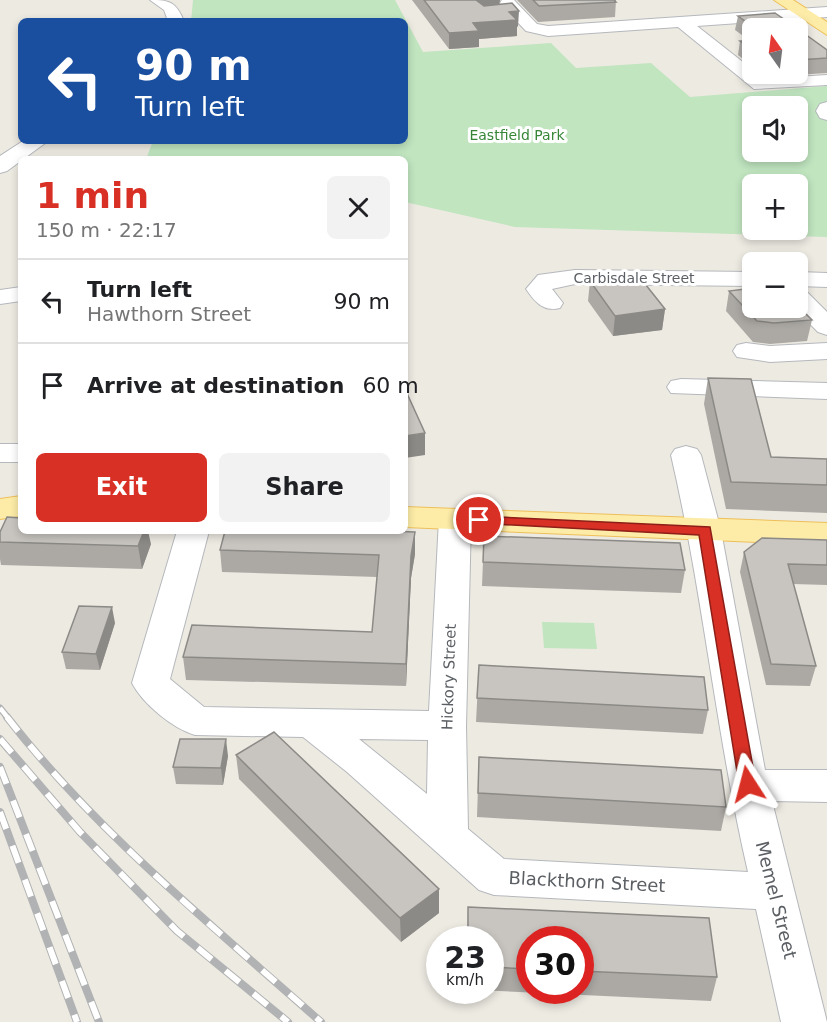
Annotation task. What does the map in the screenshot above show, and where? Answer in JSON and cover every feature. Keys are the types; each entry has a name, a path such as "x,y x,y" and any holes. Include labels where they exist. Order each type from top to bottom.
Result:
{"main road":[{"path":"782,0 807,7 827,30"},
{"path":"0,508 18,506"},
{"path":"408,517 705,531 827,534"}],"street":[{"path":"158,0 171,8 175,18"},
{"path":"637,25 625,15 664,12 657,6"},
{"path":"494,13 513,7 532,28 540,30 681,21 720,11 807,7 827,11"},
{"path":"681,21 760,85 827,80"},
{"path":"827,108 827,114"},
{"path":"0,167 34,144"},
{"name":"Carbisdale Street","path":"551,303 538,289 547,280 575,277 742,279"},
{"path":"808,279 827,280"},
{"path":"0,297 18,294"},
{"path":"808,307 827,327"},
{"path":"746,351 770,354 827,351"},
{"path":"681,387 827,391"},
{"path":"0,453 18,453"},
{"name":"Memel Street","path":"686,455 705,531 748,784 805,1022"},
{"name":"Hickory Street","path":"447,835 447,726 455,519"},
{"path":"192,534 150,683 195,721 447,726"},
{"name":"Blackthorn Street","path":"310,723 362,762 494,877 775,892"},
{"path":"748,784 827,786"}],"green space":[{"name":"Eastfield Park","path":"193,0 395,0 405,18 191,18"},
{"name":"Eastfield Park","path":"408,24 423,52 551,43 576,68 651,63 690,97 827,86 827,237 808,236 808,174 742,174 742,234 515,227 408,203 408,156 147,156 152,144 408,144"},
{"path":"542,622 594,623 597,649 544,648"}],"building":[{"path":"424,0 476,0 484,6 512,3 519,11 509,12 517,20 473,23 479,31 449,33"},
{"path":"533,0 614,0 616,2 539,6"},
{"path":"775,13 782,18 742,19 738,16"},
{"path":"808,36 827,50 827,58 808,59"},
{"path":"638,275 665,309 615,316 590,281"},
{"path":"742,289 742,305 729,291"},
{"path":"808,316 812,320 774,323 757,321 754,318 808,318"},
{"path":"708,378 751,379 771,457 827,459 827,485 731,482"},
{"path":"408,396 425,433 408,436"},
{"path":"7,517 18,518 18,534 143,534 138,546 0,542 0,532"},
{"path":"408,532 415,532 411,556 406,664 183,657 192,625 372,632 379,555 220,550 224,534 408,534"},
{"path":"484,536 680,543 685,570 483,562"},
{"path":"762,538 827,540 827,565 788,564 816,666 771,664 744,552"},
{"path":"79,606 112,607 96,654 62,652"},
{"path":"479,665 704,677 708,710 477,698"},
{"path":"274,732 439,889 400,918 236,755"},
{"path":"180,739 226,739 221,768 173,767"},
{"path":"479,757 721,770 726,807 478,793"},
{"path":"468,907 709,918 717,977 594,972 594,926 516,926 516,968 504,968 504,926 468,926"}],"railway":[{"path":"0,708 8,718"},
{"path":"7,717 78,800 156,876 321,1022"},
{"path":"0,739 80,832 177,931 288,1022"},
{"path":"0,767 99,1022"},
{"path":"0,812 77,1022"}],"route":[{"path":"479,520 705,531 748,784"}]}
